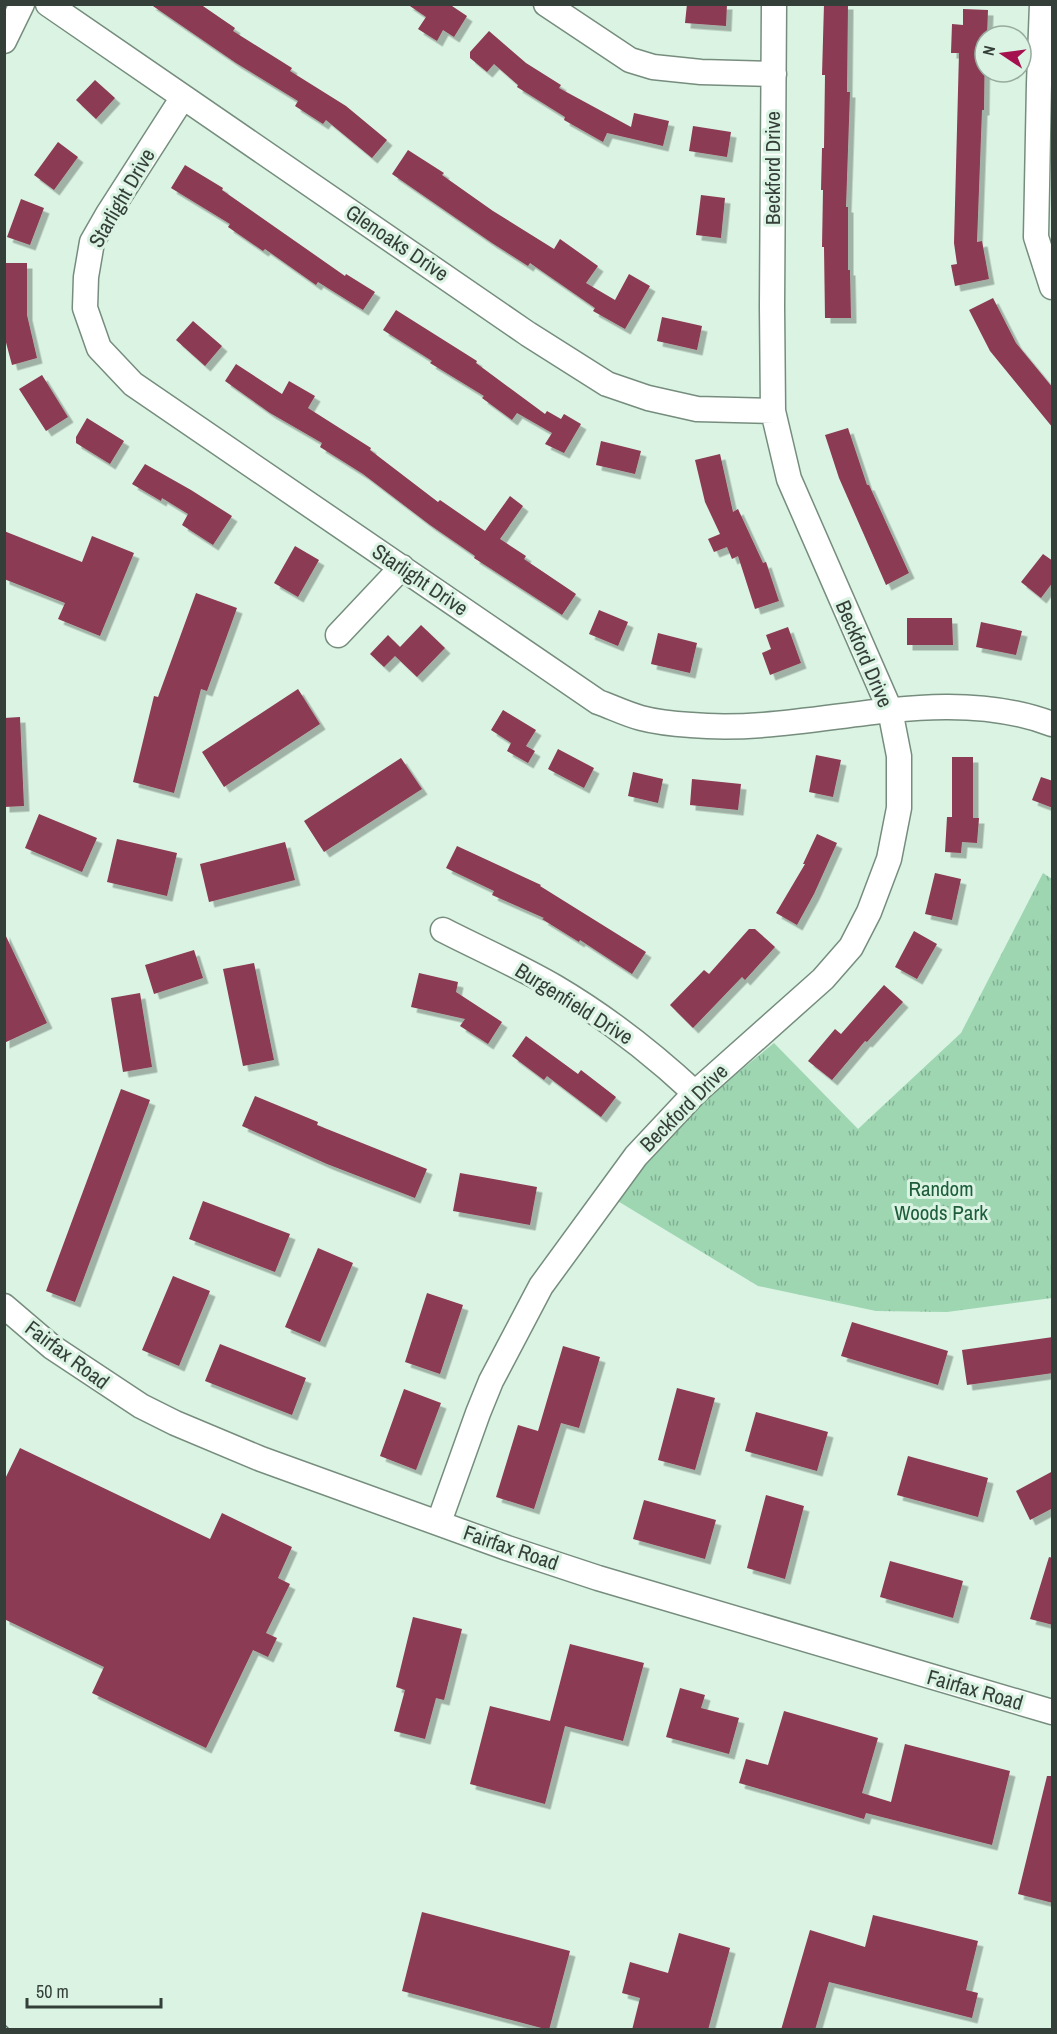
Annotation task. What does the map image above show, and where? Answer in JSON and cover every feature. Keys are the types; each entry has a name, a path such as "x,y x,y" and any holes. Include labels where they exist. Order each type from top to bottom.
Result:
{"street":[{"path":"4,41 22,4"},
{"name":"Glenoaks Drive","path":"48,4 528,333 607,384 648,398 698,409 773,411"},
{"path":"546,4 630,60 653,67 701,72 774,74"},
{"name":"Beckford Drive","path":"439,1522 487,1391 512,1337 537,1293 636,1156 695,1093 823,979 851,946 869,912 889,860 899,808 899,756 890,710 789,479 773,411 774,4"},
{"path":"1042,4 1036,163 1036,237 1053,287"},
{"name":"Starlight Drive","path":"183,97 92,242 86,277 85,308 99,348 133,384 598,702 642,718 692,725 732,726 949,705 1051,716"},
{"path":"338,635 402,567"},
{"name":"Burgenfield Drive","path":"443,930 555,987 656,1056 695,1093"},
{"name":"Fairfax Road","path":"4,1306 52,1347 117,1392 149,1411 261,1459 507,1548 660,1597 1053,1712"}],"green space":[{"name":"Random Woods Park","path":"1043,873 1052,879 1052,1298 947,1312 876,1311 758,1286 616,1200 668,1139 709,1096 774,1043 858,1129 961,1033"}],"building":[{"path":"150,4 200,4 235,28 233,31 292,68 290,71 346,106 387,140 372,158 326,120 323,124 295,106 298,101 236,63"},
{"path":"407,4 449,4 467,16 454,37 443,30 437,41 418,29 426,17"},
{"path":"687,4 727,4 726,26 685,23"},
{"path":"824,4 848,4 847,92 850,92 846,207 848,207 851,318 825,318 824,247 822,247 823,190 821,190 822,148 824,148 825,75 822,75"},
{"path":"963,9 988,10 987,24 973,24 973,84 984,84 977,242 982,241 989,279 955,286 951,265 957,264 954,243 959,53 951,53 952,24 963,25"},
{"path":"489,31 526,63 561,85 559,88 631,127 634,113 669,121 663,146 607,133 603,142 564,120 565,117 517,87 518,85 494,64 487,72 470,58 470,52"},
{"path":"95,80 115,98 96,119 76,100"},
{"path":"693,126 731,132 727,157 689,151"},
{"path":"58,142 78,157 54,190 34,175"},
{"path":"408,150 444,173 442,175 493,211 554,249 560,239 598,266 586,283 615,300 629,274 650,286 625,329 593,311 595,308 530,263 528,266 492,243 392,174"},
{"path":"185,165 223,188 222,190 345,276 346,274 375,292 363,310 318,282 316,285 265,249 263,251 228,227 230,224 171,188"},
{"path":"701,195 725,198 721,238 696,235"},
{"path":"21,199 44,208 30,245 7,237"},
{"path":"4,263 27,263 27,315 37,358 12,365 4,335"},
{"path":"993,298 1016,343 1053,388 1053,428 990,351 969,310"},
{"path":"396,310 477,361 476,363 545,414 547,411 561,419 564,414 581,424 564,453 545,444 552,433 517,413 512,420 482,398 484,396 430,363 432,361 383,330"},
{"path":"662,317 702,326 697,350 657,341"},
{"path":"193,321 222,346 205,366 176,340"},
{"path":"236,364 282,394 289,381 315,396 308,408 371,448 370,450 438,502 440,500 485,531 510,496 523,506 500,539 526,556 524,559 576,594 562,615 474,558 475,556 363,474 320,447 322,443 270,413 225,381"},
{"path":"42,375 68,417 46,431 19,389"},
{"path":"87,418 124,441 110,464 76,443 76,437"},
{"path":"848,428 867,485 869,485 909,573 886,585 839,478 825,435"},
{"path":"601,441 641,451 635,474 596,465"},
{"path":"720,454 733,512 738,509 763,563 766,562 779,601 755,609 738,556 732,559 727,547 714,552 708,539 720,534 705,502 695,460"},
{"path":"145,464 232,516 213,545 182,525 188,514 162,498 161,501 132,484"},
{"path":"4,531 82,562 92,536 134,553 100,636 58,619 65,603 4,579"},
{"path":"295,546 319,560 298,597 274,583"},
{"path":"1043,554 1053,561 1053,582 1041,598 1021,582"},
{"path":"196,593 237,608 207,691 201,689 174,793 133,782 154,696 158,697"},
{"path":"599,610 628,622 618,646 589,634"},
{"path":"907,618 952,618 953,645 907,645"},
{"path":"981,622 1022,631 1016,655 976,647"},
{"path":"421,625 445,648 417,677 395,656 384,667 370,654 388,635 400,647"},
{"path":"788,627 801,663 770,675 762,653 771,649 766,635"},
{"path":"658,633 697,643 690,673 651,664"},
{"path":"298,689 320,724 224,787 202,752"},
{"path":"503,710 536,730 526,746 535,751 528,763 507,751 511,743 491,730"},
{"path":"20,717 24,806 4,807 4,718"},
{"path":"558,749 594,768 584,788 548,769"},
{"path":"816,755 841,760 833,797 809,792"},
{"path":"952,757 973,757 973,818 979,818 977,843 962,842 961,853 945,852 947,817 952,817"},
{"path":"401,758 422,789 324,852 304,821"},
{"path":"633,772 663,779 658,803 628,796"},
{"path":"1041,777 1053,781 1053,808 1032,800"},
{"path":"692,779 741,784 738,810 690,805"},
{"path":"39,814 97,838 82,872 25,848"},
{"path":"817,834 837,843 797,925 776,913 805,864 803,864"},
{"path":"117,839 177,853 167,896 107,882"},
{"path":"285,842 295,880 209,902 200,864"},
{"path":"457,846 541,885 646,952 632,974 580,940 579,942 542,919 544,918 492,895 494,891 446,868"},
{"path":"935,873 961,879 952,920 925,914"},
{"path":"749,929 755,929 775,947 745,980 742,977 693,1028 670,1005 704,970 709,974"},
{"path":"914,931 937,944 917,979 895,967"},
{"path":"4,932 47,1023 4,1043"},
{"path":"194,950 203,978 154,994 145,965"},
{"path":"254,963 274,1060 243,1066 223,969"},
{"path":"419,973 458,982 456,992 502,1022 488,1044 460,1026 465,1019 411,1007"},
{"path":"884,985 903,1002 867,1042 865,1041 832,1080 808,1061 835,1029 841,1034"},
{"path":"140,993 152,1067 123,1072 111,998"},
{"path":"526,1036 578,1074 581,1070 616,1097 601,1117 547,1076 544,1080 512,1056"},
{"path":"121,1089 150,1100 75,1302 46,1291"},
{"path":"255,1096 318,1122 317,1125 427,1169 415,1198 327,1164 242,1126"},
{"path":"460,1173 537,1187 530,1225 453,1211"},
{"path":"203,1201 290,1234 275,1272 189,1239"},
{"path":"318,1248 353,1263 320,1342 285,1327"},
{"path":"173,1276 210,1291 179,1366 142,1350"},
{"path":"427,1293 463,1305 440,1374 405,1362"},
{"path":"852,1322 948,1351 938,1385 841,1356"},
{"path":"1053,1337 1053,1373 967,1385 962,1350"},
{"path":"220,1344 306,1378 292,1415 205,1381"},
{"path":"563,1346 600,1357 579,1428 561,1423 534,1509 496,1497 518,1425 538,1431"},
{"path":"677,1388 715,1398 695,1470 658,1460"},
{"path":"404,1389 441,1403 416,1470 380,1456"},
{"path":"756,1412 828,1432 817,1471 745,1451"},
{"path":"20,1448 210,1539 222,1513 292,1547 278,1578 290,1584 266,1633 277,1638 268,1657 253,1650 206,1748 92,1693 104,1667 4,1619 4,1481"},
{"path":"908,1456 988,1478 978,1517 897,1495"},
{"path":"1053,1471 1053,1508 1030,1520 1016,1491"},
{"path":"766,1495 804,1506 785,1579 747,1568"},
{"path":"644,1500 716,1520 705,1559 633,1539"},
{"path":"1049,1557 1053,1558 1053,1625 1030,1619"},
{"path":"890,1561 963,1581 953,1618 880,1597"},
{"path":"413,1617 462,1629 444,1700 436,1698 425,1739 394,1731 405,1690 396,1687"},
{"path":"570,1644 644,1663 623,1741 565,1726 545,1804 470,1784 490,1706 550,1721"},
{"path":"680,1688 705,1695 701,1708 739,1718 729,1754 666,1737"},
{"path":"784,1711 878,1738 862,1793 891,1802 905,1744 1010,1771 992,1845 866,1813 864,1819 739,1783 746,1759 768,1765"},
{"path":"1047,1776 1053,1776 1053,1903 1018,1894"},
{"path":"422,1912 570,1951 549,2030 402,1991"},
{"path":"873,1915 978,1941 966,1990 978,1993 972,2018 829,1982 815,2030 781,2030 810,1930 865,1947"},
{"path":"679,1933 730,1948 708,2030 632,2030 640,1998 622,1993 630,1962 668,1973"}]}
